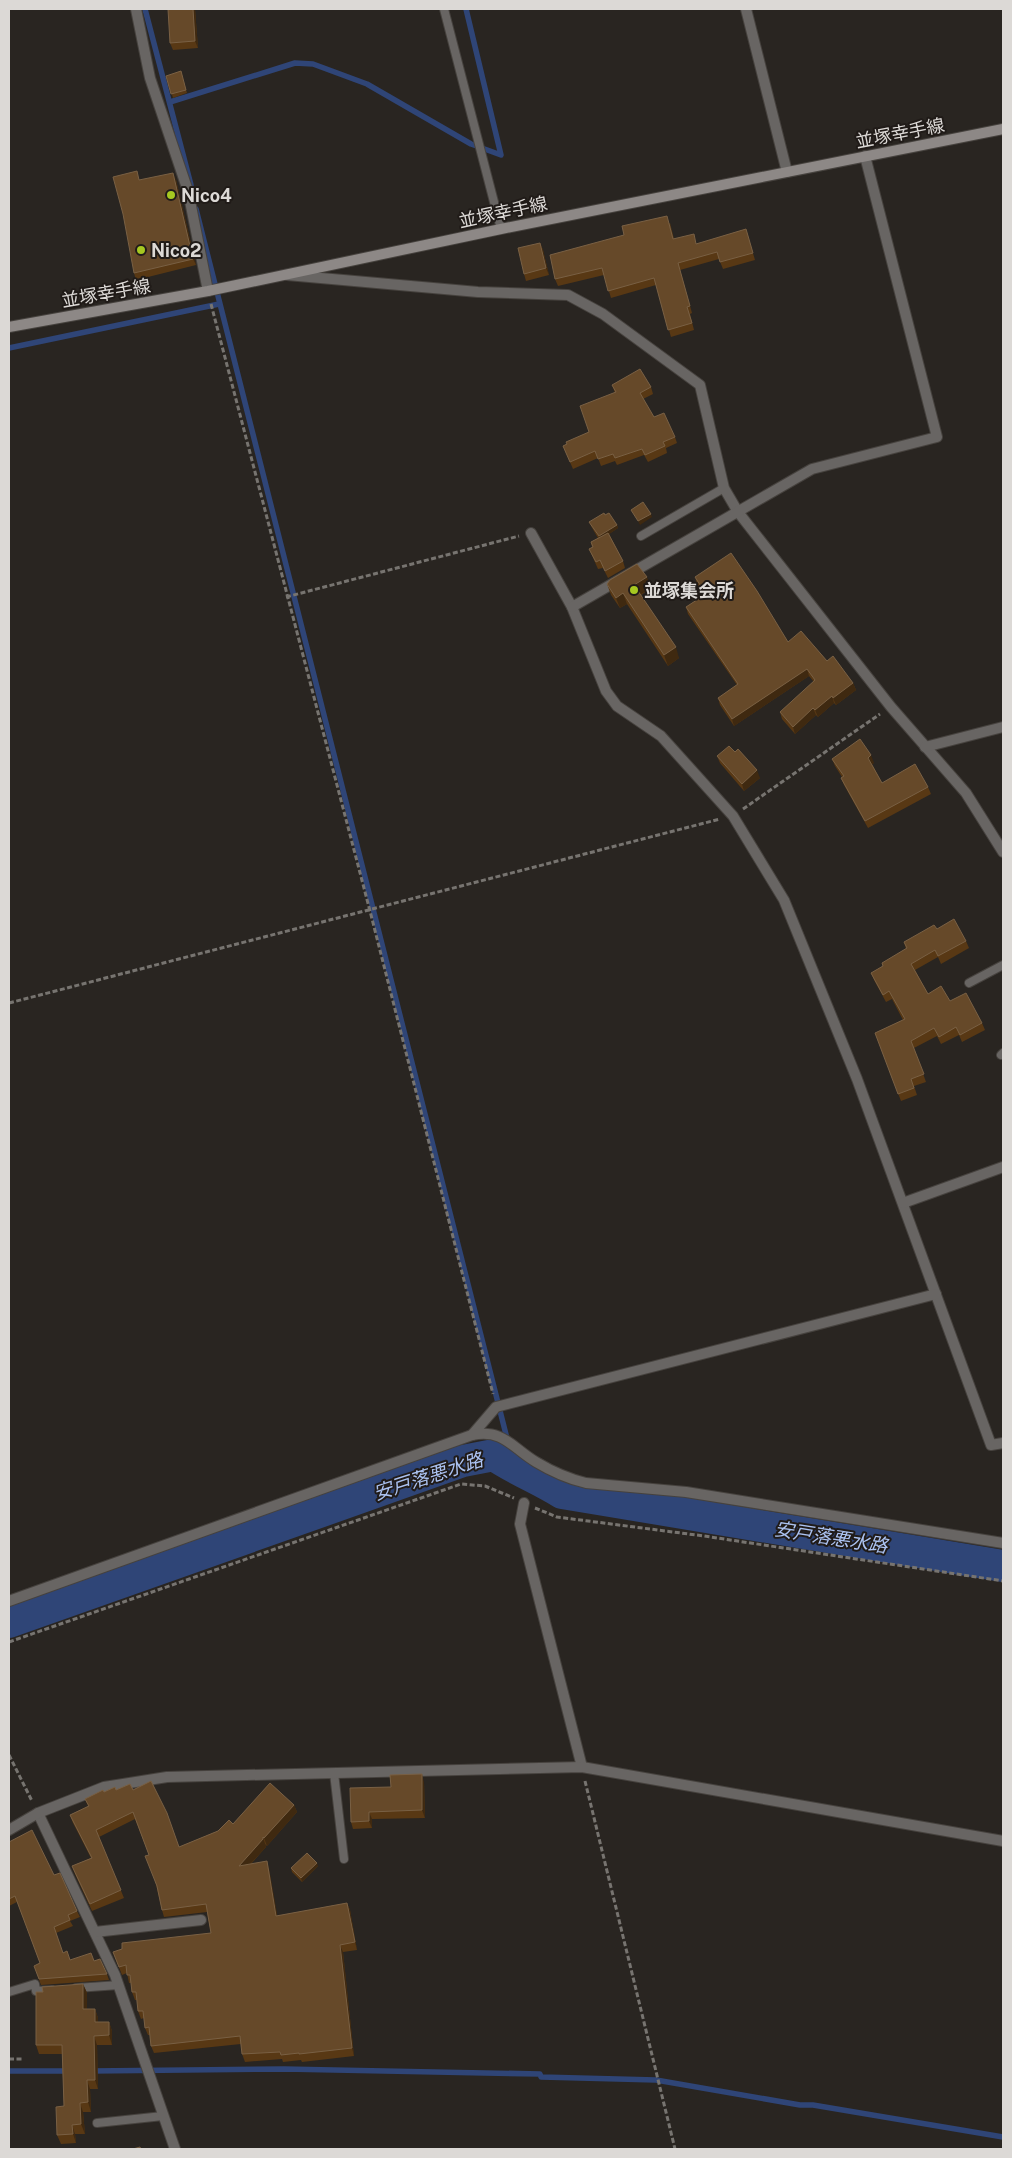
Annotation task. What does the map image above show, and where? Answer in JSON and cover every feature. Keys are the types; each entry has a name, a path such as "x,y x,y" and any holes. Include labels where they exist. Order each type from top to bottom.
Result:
{"main road":[{"name":"並塚幸手線","path":"9,327 208,291 501,229 1003,129"}],"street":[{"path":"136,9 150,78 188,191 208,291"},
{"path":"746,9 787,172"},
{"path":"572,606 812,469 936,437 865,156"},
{"path":"285,275 478,292 568,296 603,314 700,385 724,488 738,512 891,707 966,793 1003,852"},
{"path":"531,533 572,606 606,691 617,706 661,736 733,816 784,900 857,1078 991,1445 1003,1444"},
{"path":"925,747 1003,727"},
{"path":"903,1203 1003,1167"},
{"path":"472,1435 496,1407 936,1294"},
{"path":"9,1601 472,1435 492,1434 502,1437 537,1462 573,1480 686,1492 1003,1543"},
{"path":"524,1503 520,1524 582,1767"},
{"path":"9,1830 38,1813 104,1787 167,1777 582,1767 1003,1841"},
{"path":"38,1813 119,1985 175,2149"},
{"path":"95,1932 201,1920"}],"lane":[{"path":"444,9 501,229"},
{"path":"641,536 724,488"},
{"path":"969,983 1003,965"},
{"path":"334,1773 344,1859"},
{"path":"9,1992 34,1984 36,1991 119,1985"},
{"path":"97,2123 163,2116"}],"path":[{"path":"208,291 286,596 370,910 496,1407"},
{"path":"286,596 531,533"},
{"path":"9,1003 733,816 891,707"},
{"path":"9,1642 461,1484 485,1486 557,1517 704,1536 1003,1581"},
{"path":"9,1755 38,1813"},
{"path":"582,1767 675,2149"},
{"path":"9,2059 22,2059"}],"building":[{"path":"168,9 193,9 195,41 170,43"},
{"path":"181,71 186,90 171,94 166,76"},
{"path":"137,171 139,180 173,173 193,259 134,273 123,214 113,177"},
{"path":"667,216 673,239 694,234 696,244 746,229 753,253 720,262 717,252 678,263 690,306 687,307 692,323 668,330 654,278 608,291 602,268 555,279 550,255 624,235 622,226"},
{"path":"540,243 546,268 524,274 518,248"},
{"path":"640,369 651,387 640,393 654,417 664,413 675,437 663,442 665,446 645,455 642,449 615,458 613,454 598,459 595,451 570,462 563,446 567,444 566,442 589,432 580,406 616,392 612,385"},
{"path":"643,502 651,514 638,521 631,510"},
{"path":"604,513 605,515 609,513 617,525 599,536 589,522"},
{"path":"608,533 623,561 605,571 600,560 596,562 589,549 593,547 591,542"},
{"path":"731,553 788,642 801,631 827,661 833,656 853,683 833,698 832,696 815,710 813,708 793,727 780,712 815,680 807,669 732,719 718,698 738,684 686,607 706,594 695,577"},
{"path":"637,564 647,577 634,585 676,647 664,655 623,593 616,598 607,584 610,580"},
{"path":"860,739 871,755 868,758 882,783 915,764 928,787 865,821 841,778 844,776 832,759"},
{"path":"729,746 735,752 738,749 757,770 742,784 717,756"},
{"path":"954,919 966,941 938,956 935,950 911,964 928,994 941,986 950,1001 966,993 982,1023 960,1035 956,1027 939,1037 934,1028 911,1041 924,1074 911,1079 914,1088 898,1094 875,1033 905,1019 889,991 883,995 871,973 883,966 882,963 907,948 904,942 934,925 937,929"},
{"path":"422,1774 422,1810 369,1812 369,1821 351,1822 350,1788 391,1787 390,1775"},
{"path":"151,1781 167,1813 179,1847 218,1831 229,1820 233,1824 270,1783 294,1805 263,1837 239,1866 267,1861 276,1916 347,1903 355,1942 340,1945 352,2048 281,2055 280,2052 242,2054 240,2036 151,2046 149,2027 145,2028 143,2011 138,2011 136,1992 132,1992 130,1975 127,1975 126,1965 119,1967 113,1952 122,1949 122,1943 211,1933 206,1904 162,1910 157,1886 145,1856 149,1855 133,1812 96,1830 121,1890 90,1904 72,1866 92,1858 70,1815 89,1806 85,1799 103,1790 104,1792 115,1787 116,1790 130,1784 133,1790"},
{"path":"32,1830 54,1875 60,1873 77,1911 68,1915 70,1920 54,1927 63,1953 67,1951 70,1960 91,1953 94,1961 100,1959 107,1974 39,1979 34,1966 40,1963 15,1896 9,1899 9,1842"},
{"path":"307,1853 317,1863 301,1878 291,1868"},
{"path":"83,1984 83,2009 95,2009 95,2022 109,2022 109,2035 94,2036 95,2080 87,2080 88,2102 80,2103 81,2124 72,2125 73,2134 57,2135 56,2107 64,2106 62,2045 36,2045 36,1992 43,1992 42,1987"}],"waterway":[{"path":"145,9 191,185"},
{"path":"170,102 295,63 313,64 367,84 471,144 501,155 466,9"},
{"path":"196,209 515,1470"},
{"path":"9,348 219,304"},
{"name":"安戸落悪水路","path":"9,1622 463,1461 494,1455 562,1493 1003,1566"},
{"path":"91,2071 284,2069 540,2074 541,2077 656,2080 1003,2137"},
{"path":"9,2071 69,2071"}],"place":[{"name":"Nico4","path":"171,195"},
{"name":"Nico2","path":"141,250"},
{"name":"並塚集会所","path":"634,590"}]}
